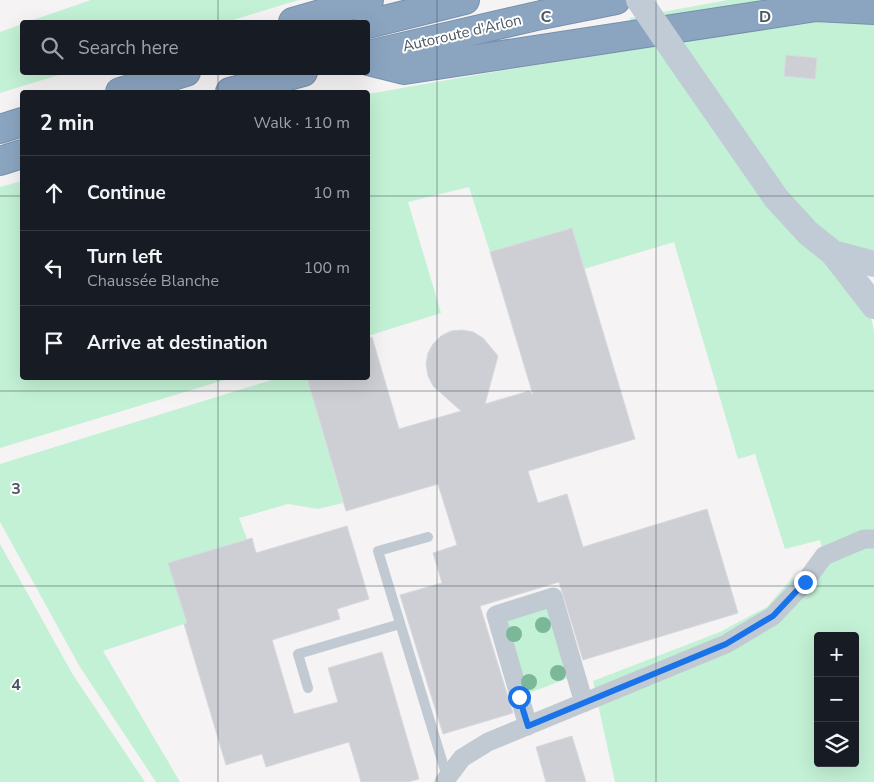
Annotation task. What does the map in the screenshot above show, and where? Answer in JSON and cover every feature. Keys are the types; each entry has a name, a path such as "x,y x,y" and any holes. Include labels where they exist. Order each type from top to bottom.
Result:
{"highway":[{"path":"301,20 369,0"},
{"name":"Autoroute d'Arlon","path":"370,24 465,0"},
{"name":"Autoroute d'Arlon","path":"370,55 532,17 616,0"},
{"path":"370,62 404,70 816,7 874,10"},
{"path":"127,90 176,75"},
{"path":"237,90 292,75"},
{"path":"0,129 20,123"},
{"path":"0,161 20,155"}],"main road":[{"path":"639,0 776,198 808,233 833,253 874,306"},
{"path":"833,253 874,264"}],"street":[{"path":"445,779 462,758 488,742 726,644 773,616 805,582 824,556 864,539 874,539"},
{"path":"528,726 496,615 553,597 584,703"}],"lane":[{"path":"428,537 378,552 445,779"},
{"path":"308,688 298,654 400,624"}],"green space":[{"path":"91,0 299,0 233,20 33,20"},
{"path":"728,0 811,0 631,26 630,18"},
{"path":"819,21 874,24 874,257 834,253 870,313 874,331 874,782 615,782 593,681 720,632 767,607 792,578 805,582 824,556 820,540 785,549 755,454 738,459 674,242 584,269 572,228 490,252 469,187 408,202 441,313 370,335 370,94 593,55","holes":["786,55 817,58 815,79 784,76"]},
{"path":"20,25 20,75 58,75 0,93 0,32"},
{"path":"20,182 20,380 224,380 0,448 0,187"},
{"path":"272,380 308,380 343,503 318,509 288,504 239,518 247,539 169,563 187,623 103,651 180,782 156,782 80,667 0,522 0,464"},
{"path":"0,544 73,675 145,782 0,782"},
{"path":"553,597 576,675 519,697 496,615"}],"building":[{"path":"786,55 817,58 815,79 784,76"},
{"path":"572,228 635,439 528,471 538,503 567,494 583,547 707,509 738,613 583,660 559,582 480,606 513,713 443,734 400,595 442,583 433,553 457,545 438,484 346,511 308,380 370,380 370,338 372,337 399,429 461,411 433,386 428,376 426,364 428,353 441,336 451,331 462,330 473,332 483,338 498,356 485,404 529,391 533,395 490,252"},
{"path":"347,526 369,599 337,609 340,619 272,640 294,714 338,702 328,668 382,652 419,779 408,782 361,782 349,742 266,767 262,754 226,765 184,624 187,623 168,563 252,538 256,553"},
{"path":"572,736 586,782 546,782 536,747"}],"route":[{"path":"519,697 528,726 726,644 773,616 805,582"}]}
